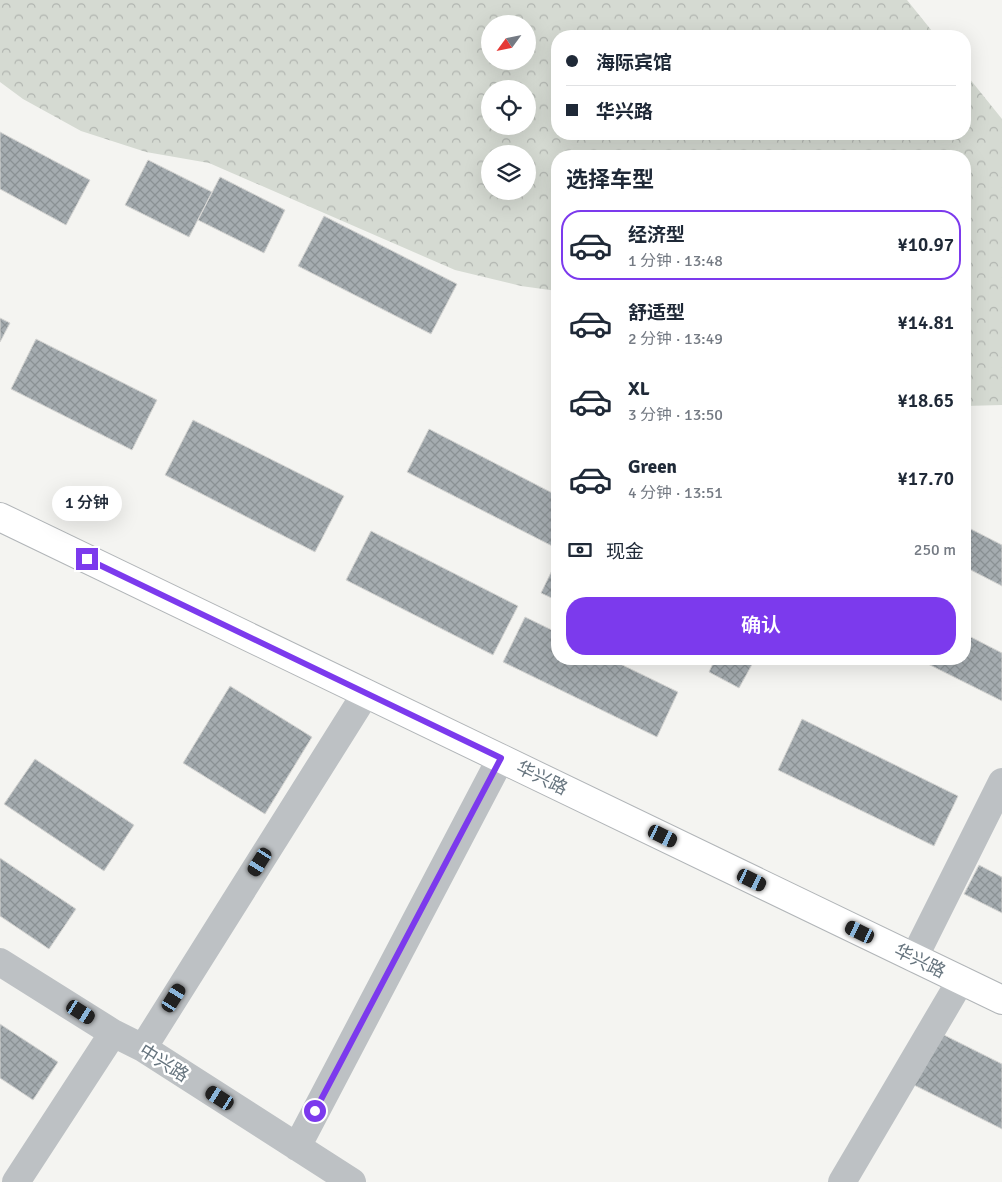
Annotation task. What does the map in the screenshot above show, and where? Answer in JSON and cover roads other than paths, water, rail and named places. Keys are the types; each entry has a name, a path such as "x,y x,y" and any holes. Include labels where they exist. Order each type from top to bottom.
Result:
{"main road":[{"name":"华兴路","path":"0,517 1002,1000"}],"street":[{"path":"142,1048 366,693"},
{"path":"297,1147 501,758"},
{"path":"914,958 1002,782"},
{"name":"中兴路","path":"0,962 142,1048 352,1182"},
{"path":"842,1182 961,980"},
{"path":"16,1182 113,1032"}]}
